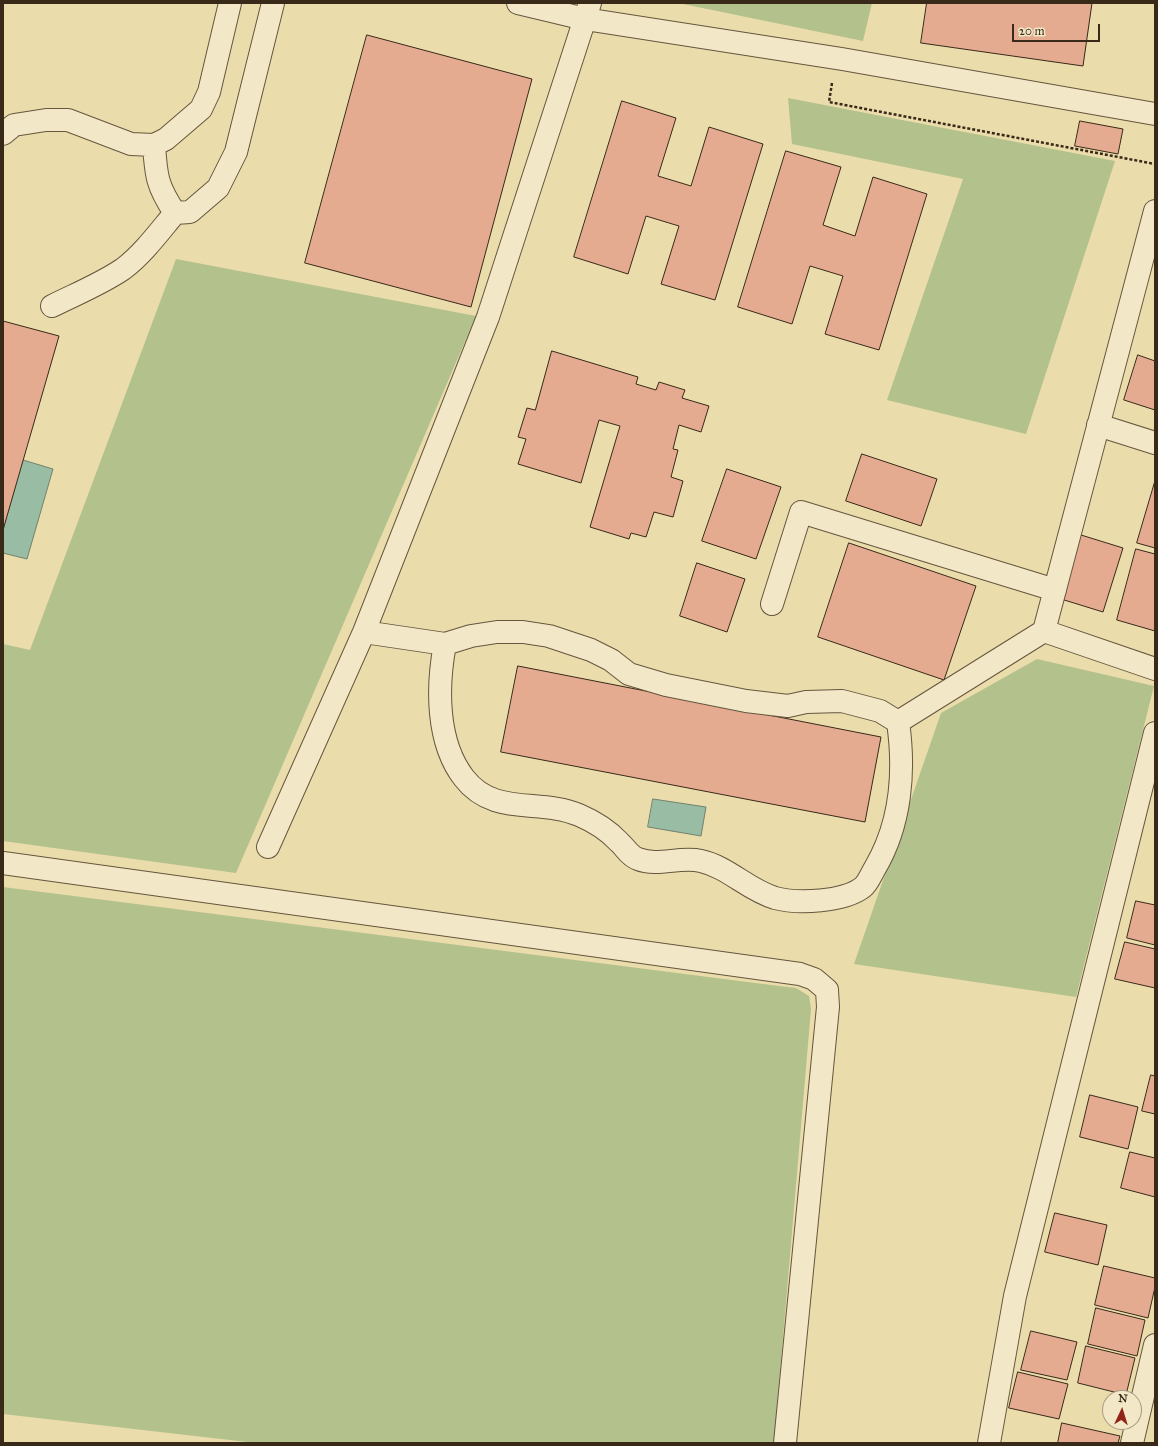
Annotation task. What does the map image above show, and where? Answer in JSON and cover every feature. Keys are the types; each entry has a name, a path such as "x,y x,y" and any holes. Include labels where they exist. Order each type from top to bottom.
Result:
{"street":[{"path":"3,134 14,125 46,120 68,120 131,144 154,145 166,139 201,109 209,92 230,3"},
{"path":"52,306 94,286 123,268 145,248 175,213 190,212 218,188 236,152 273,3"},
{"path":"518,3 588,11 839,58 1155,114"},
{"path":"268,847 364,632 488,317 588,11"},
{"path":"154,145 156,174 162,193 175,213"},
{"path":"898,722 1044,631 1155,211"},
{"path":"1098,425 1155,443"},
{"path":"772,604 801,512 1055,590"},
{"path":"1044,631 1155,669"},
{"path":"364,632 446,644 471,636 497,632 523,632 550,636 591,650 611,660 629,674 666,685 746,701 788,706 812,701 842,701 880,711 898,722"},
{"path":"446,644 441,666 439,690 441,713 455,764 464,778 476,791 491,800 503,804 545,806 577,814 593,821 607,831 636,858 647,862 684,859 700,861 720,868 756,891 776,898 798,901 821,901 842,896 864,887 887,841 895,816 900,791 902,768 898,722"},
{"path":"989,1443 1015,1296 1155,733"},
{"path":"3,863 800,974 814,979 827,990 828,1007 785,1443"},
{"path":"1132,1443 1155,1345"}],"path":[{"path":"839,58 829,102 1155,164"}],"shaded area":[{"path":"678,3 872,3 863,41"},
{"path":"788,98 1115,161 1026,434 887,400 963,179 792,144"},
{"path":"176,259 476,316 236,873 3,841 3,644 30,650"},
{"path":"23,460 53,469 27,559 3,553 3,530"},
{"path":"1037,659 1154,686 1076,997 854,964 941,713"},
{"path":"653,799 706,807 701,836 648,827"},
{"path":"3,887 796,988 809,996 811,1009 774,1443 256,1443 3,1414"}],"building":[{"path":"927,3 1092,3 1083,66 921,43"},
{"path":"367,35 532,79 471,307 305,263"},
{"path":"622,101 676,118 658,176 691,186 709,127 763,144 715,300 661,284 679,226 646,216 628,274 574,257"},
{"path":"1080,121 1123,129 1118,154 1075,146"},
{"path":"786,151 841,167 823,225 855,236 873,177 927,194 879,350 825,334 843,276 810,266 792,324 738,307"},
{"path":"3,321 59,336 3,530"},
{"path":"552,351 638,377 636,384 656,390 659,382 685,390 682,398 709,406 701,432 679,425 673,449 678,450 671,477 683,481 673,517 654,512 646,537 631,533 629,539 590,527 620,426 599,420 581,483 518,464 526,439 518,437 527,408 535,410"},
{"path":"1138,355 1155,361 1155,410 1124,400"},
{"path":"862,454 937,479 921,526 846,501"},
{"path":"727,469 781,487 756,559 702,541"},
{"path":"1155,481 1155,548 1137,543"},
{"path":"1081,535 1123,548 1103,612 1061,599"},
{"path":"849,543 976,586 944,680 818,637"},
{"path":"1136,549 1155,554 1155,631 1117,620"},
{"path":"697,563 745,579 727,632 680,616"},
{"path":"518,666 881,737 865,822 501,752"},
{"path":"1136,901 1155,905 1155,945 1127,938"},
{"path":"1125,942 1155,949 1155,988 1115,979"},
{"path":"1151,1075 1155,1076 1155,1114 1142,1111"},
{"path":"1090,1095 1138,1107 1128,1149 1080,1137"},
{"path":"1130,1152 1155,1158 1155,1197 1121,1188"},
{"path":"1055,1213 1107,1225 1098,1265 1045,1252"},
{"path":"1104,1266 1155,1278 1155,1287 1148,1318 1095,1305"},
{"path":"1096,1308 1145,1320 1137,1356 1088,1344"},
{"path":"1031,1331 1077,1342 1067,1380 1021,1370"},
{"path":"1086,1346 1135,1358 1127,1390 1106,1390 1078,1383"},
{"path":"1018,1372 1068,1384 1059,1419 1009,1408"},
{"path":"1062,1423 1120,1436 1118,1443 1058,1443"}]}
